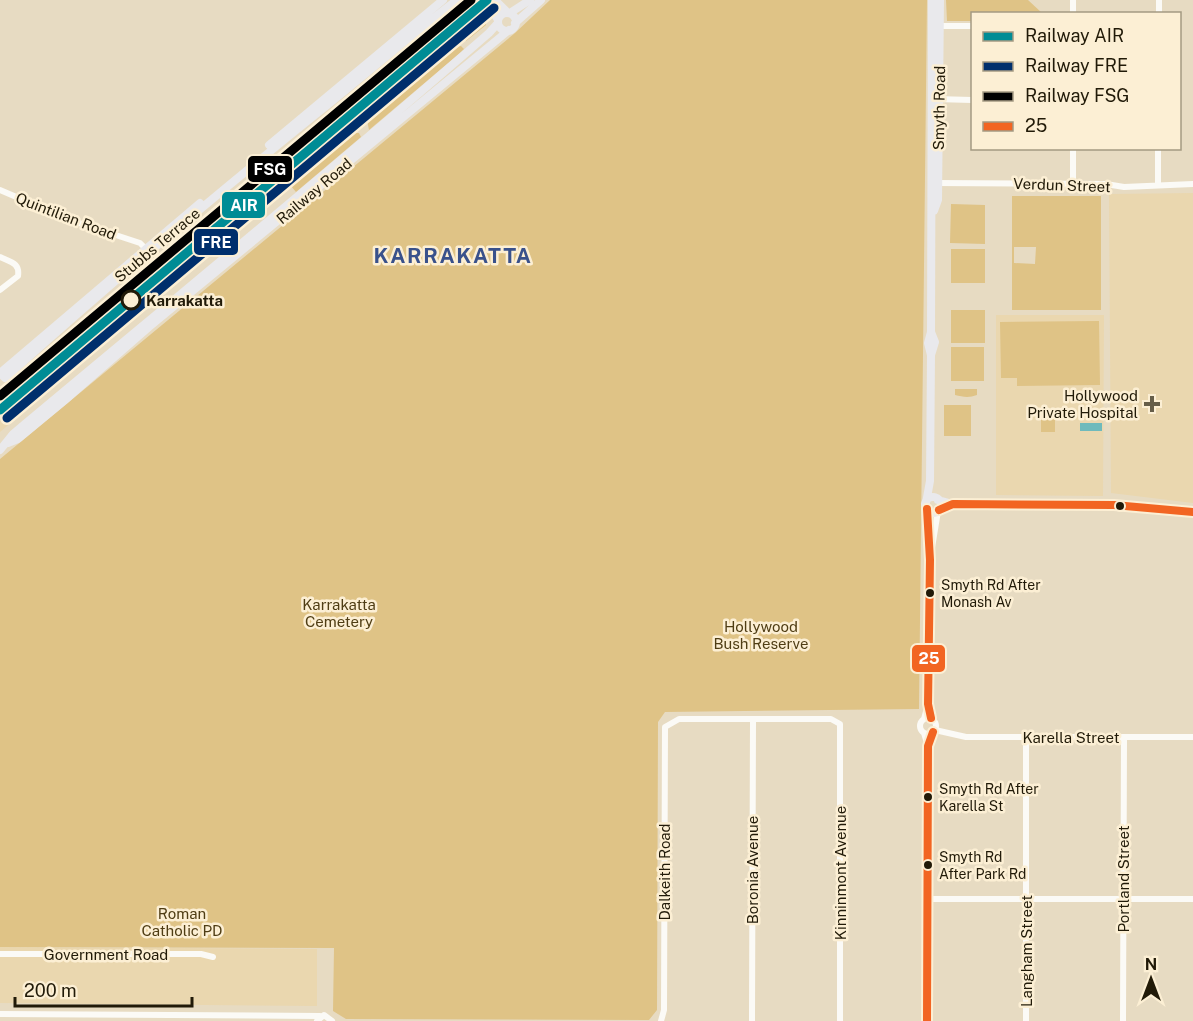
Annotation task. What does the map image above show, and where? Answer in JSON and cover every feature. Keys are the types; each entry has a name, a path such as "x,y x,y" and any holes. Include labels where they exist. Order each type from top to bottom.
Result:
{"main road":[{"name":"Stubbs Terrace","path":"145,252 442,0"},
{"name":"Stubbs Terrace","path":"1,376 7,367 145,252 404,40 457,0"},
{"path":"486,0 502,29 509,30 541,0"},
{"path":"495,0 509,13 515,23"},
{"path":"498,21 502,14 509,13 530,0"},
{"name":"Smyth Road","path":"932,0 936,26"},
{"name":"Smyth Road","path":"926,506 930,482 931,355 928,343 931,332 935,183 936,26 940,0"},
{"name":"Railway Road","path":"8,443 13,434 142,324 356,150 489,33 498,21"},
{"name":"Railway Road","path":"0,450 8,443 18,439 141,334 509,30"},
{"name":"Smyth Road","path":"930,482 938,499 938,511"},
{"path":"953,504 932,513 926,506 930,498 953,504 1114,505 1193,512"}],"street":[{"path":"936,26 971,26"},
{"path":"935,99 971,100"},
{"path":"1073,150 1073,184"},
{"path":"1158,150 1158,184"},
{"name":"Verdun Street","path":"935,183 1073,184 1124,187 1193,184"},
{"name":"Quintilian Road","path":"0,190 70,220 133,242 145,252"},
{"path":"0,257 16,264 19,269 18,276 0,290"},
{"name":"Smyth Road","path":"924,733 920,726 932,725 928,704 930,560 926,506"},
{"name":"Smyth Road","path":"930,560 938,511"},
{"name":"Dalkeith Road","path":"661,1021 664,1010 664,735 670,722 679,719 753,719"},
{"name":"Kinninmont Avenue","path":"753,719 831,719 840,724 840,1021"},
{"name":"Boronia Avenue","path":"752,1021 753,719"},
{"path":"928,746 924,733 932,725"},
{"path":"928,1020 928,746 932,725"},
{"name":"Karella Street","path":"932,725 949,733 966,737 1193,737"},
{"name":"Langham Street","path":"1026,737 1026,1021"},
{"name":"Portland Street","path":"1123,1021 1124,738"},
{"path":"928,899 1193,899"},
{"name":"Government Road","path":"0,954 201,954 213,957"},
{"name":"Dalkeith Road","path":"664,1010 668,1021"},
{"path":"0,1014 18,1017 299,1016 318,1019 328,1015 332,1021"},
{"path":"299,1016 311,1021"},
{"path":"661,1021 668,1021"}],"shaded area":[{"path":"476,0 481,0 485,4 490,11 488,16 437,65 287,191 281,184 161,282 158,279 93,333 96,336 67,362 73,370 0,432 0,393 86,324 90,328 154,274 151,271 170,255 169,244 192,232 346,99"},
{"name":"Hollywood Private Hospital","path":"1193,193 1193,503 1111,493 1109,194"},
{"path":"996,315 1104,315 1103,496 996,495"},
{"path":"0,947 317,949 317,1006 0,1003"}],"green space":[{"name":"Karrakatta Cemetery","path":"550,0 927,0 919,709 665,712 658,722 657,1010 649,1020 346,1019 333,1011 334,948 0,947 0,459 515,33"},
{"path":"946,0 1028,0 1041,12 971,12 971,21 947,21"},
{"path":"479,16 486,21 486,25 466,41 454,36 456,32 463,32"},
{"path":"461,46 464,49 460,53 369,130 367,120 454,47"},
{"path":"353,133 359,133 361,137 296,192 291,186 305,168 313,167"},
{"path":"1012,196 1101,196 1101,310 1012,310","holes":["1014,247 1036,247 1035,264 1014,263"]},
{"path":"951,204 985,205 985,244 950,243"},
{"path":"951,249 985,249 985,283 951,283"},
{"path":"951,310 985,310 985,343 951,343"},
{"path":"1099,321 1100,385 1017,386 1017,378 1001,378 1000,322"},
{"path":"951,347 984,347 984,381 951,381"},
{"path":"955,389 977,389 977,395 966,397 955,395"},
{"path":"1072,394 1089,394 1089,402 1072,402"},
{"path":"944,405 971,405 971,436 944,436"},
{"path":"1041,410 1055,410 1055,432 1041,432"}],"water":[{"path":"1080,423 1102,423 1102,431 1080,431"}],"rail line":[{"name":"FSG","path":"0,396 471,0"},
{"name":"AIR","path":"0,410 487,0"},
{"name":"FRE","path":"7,418 494,8"}],"transit line":[{"name":"25","path":"939,510 953,504 1114,505 1193,512"},
{"name":"25","path":"927,509 930,560 928,704 931,718"},
{"name":"25","path":"927,1021 928,746 933,732"}],"place":[{"name":"Karrakatta","path":"131,300"},
{"name":"Hollywood Private Hospital","path":"1152,404"},
{"name":"Smyth Rd After Monash Av","path":"930,593"},
{"name":"Smyth Rd After Karella St","path":"928,797"},
{"name":"Smyth Rd After Park Rd","path":"928,865"}],"district":[{"name":"KARRAKATTA","path":"453,255"}],"park label":[{"name":"Hollywood Bush Reserve","path":"761,634"},
{"name":"Roman Catholic PD","path":"182,922"}]}
